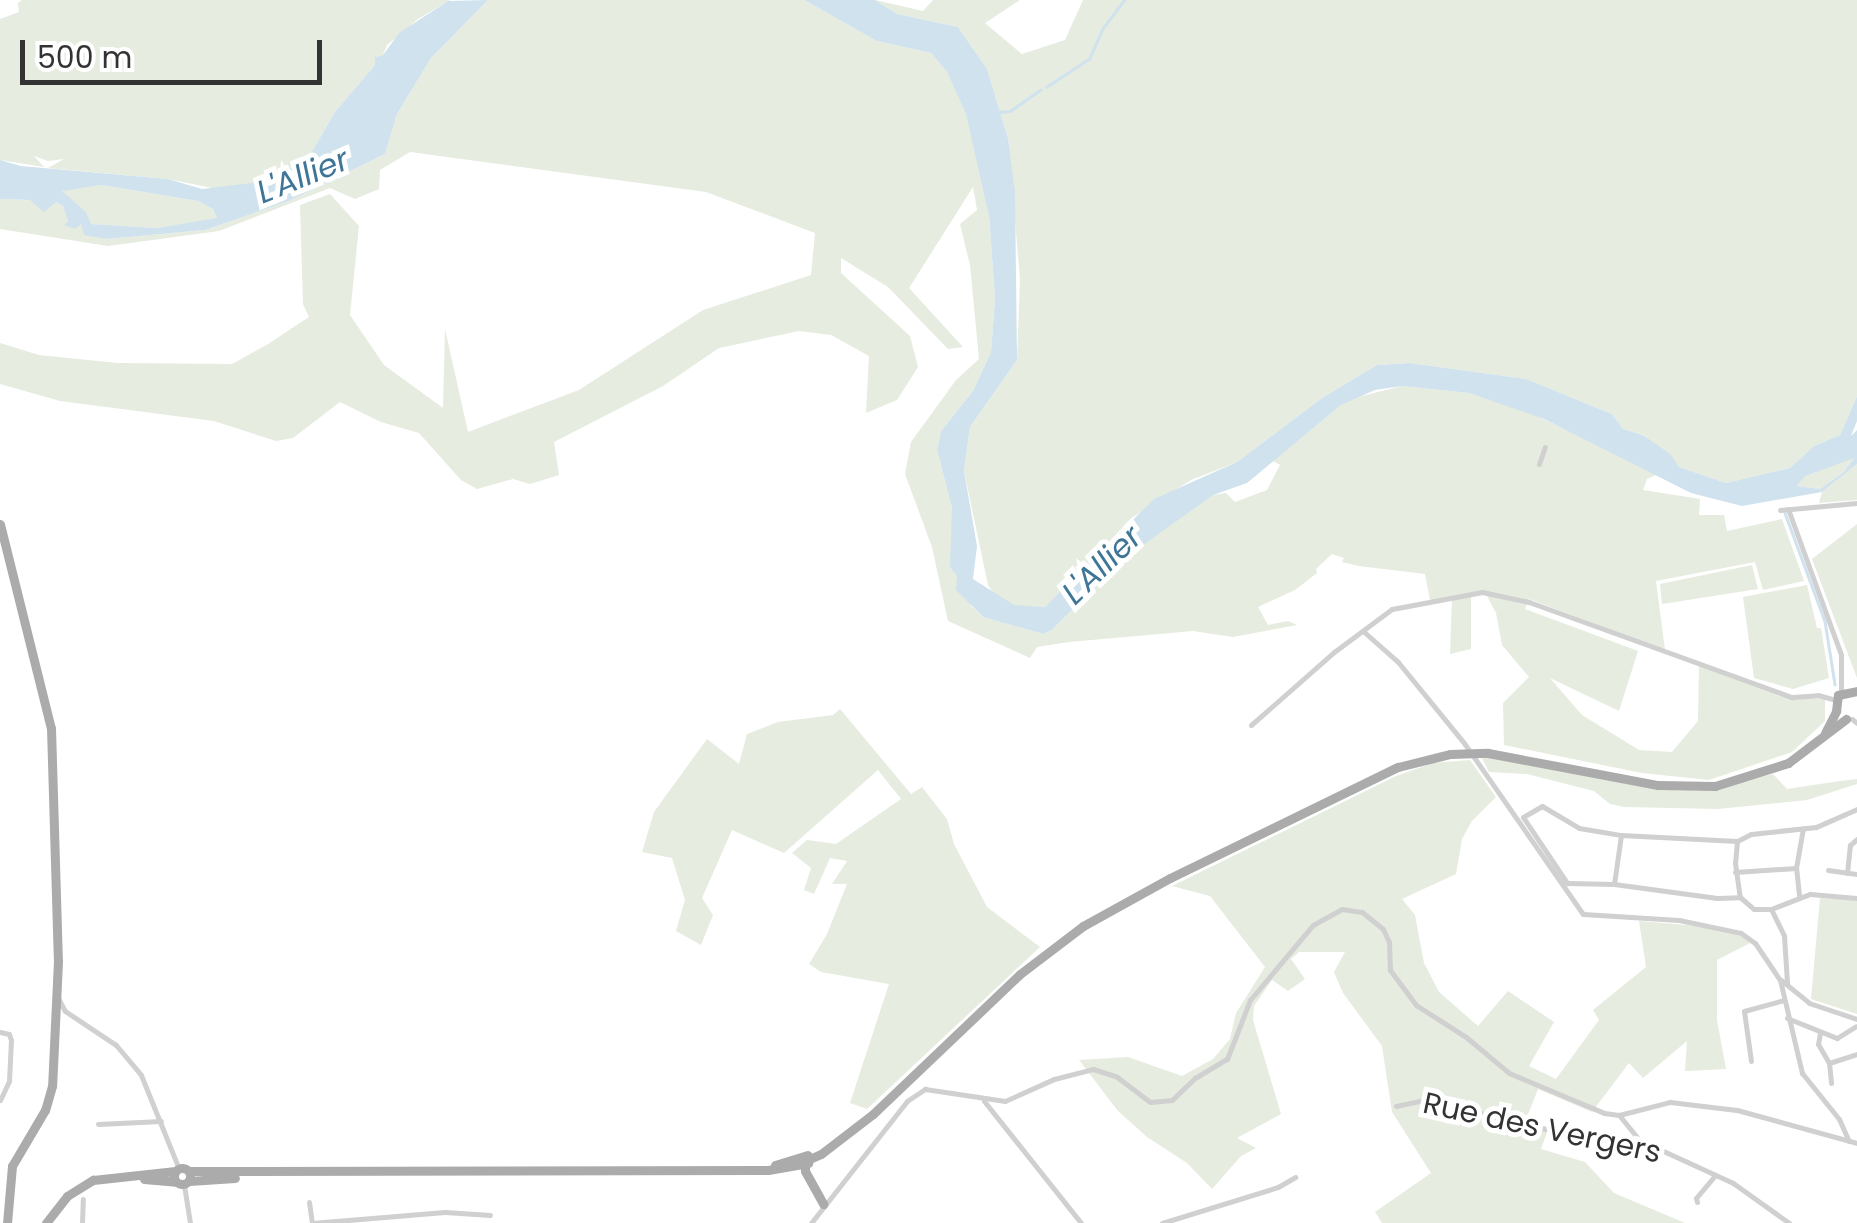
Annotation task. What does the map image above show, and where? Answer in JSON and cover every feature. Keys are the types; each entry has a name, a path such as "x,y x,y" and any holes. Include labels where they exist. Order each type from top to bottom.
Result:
{"main road":[{"path":"0,524 51,728 57,995 52,1086 46,1110 12,1166 7,1223"},
{"path":"1821,739 1836,712 1838,696 1857,691"},
{"path":"1836,712 1853,720"},
{"path":"49,1223 67,1196 93,1180 278,1173 758,1169 805,1160 841,1146 1020,974 1083,926 1194,866 1411,762 1471,752 1524,757 1644,783 1697,787 1765,774 1853,720"},
{"path":"805,1160 872,1114"},
{"path":"805,1160 822,1201"}],"street":[{"path":"1539,464 1545,447"},
{"path":"1251,725 1398,606 1452,596 1500,593 1792,698 1838,696 1841,655 1796,527 1784,510 1857,503"},
{"path":"1796,527 1800,508"},
{"path":"1363,631 1398,662 1471,752 1583,914 1679,920 1741,932 1755,943 1783,989"},
{"path":"1740,897 1567,883 1523,817 1542,806 1579,828 1621,835 1737,841 1759,832 1803,829 1857,809"},
{"path":"1800,896 1796,868 1803,829"},
{"path":"1614,884 1621,835"},
{"path":"1847,873 1850,845 1857,839"},
{"path":"1737,841 1735,872 1740,897 1754,909 1771,909 1800,896 1857,898"},
{"path":"1735,872 1796,868"},
{"path":"1828,870 1857,874"},
{"path":"812,1223 822,1201 918,1092 930,1089 1011,1100 1054,1079 1094,1069 1117,1077 1150,1102 1172,1100 1195,1078 1229,1056 1247,1005 1313,925 1330,913 1346,909 1367,914 1383,928 1389,942 1390,970 1416,1005 1466,1037 1502,1070 1587,1107 1618,1115 1670,1102 1736,1110 1853,1142"},
{"path":"1771,909 1784,936 1783,989 1802,1073 1853,1142"},
{"path":"1751,1061 1744,1010 1783,989 1796,990 1810,1003 1856,1023 1842,1038 1787,1018"},
{"path":"57,995 65,1011 124,1054 140,1075 182,1176 190,1223"},
{"path":"1790,1028 1802,1024"},
{"path":"0,1032 9,1034 11,1040 9,1082 0,1100"},
{"path":"1820,1033 1818,1044 1828,1063 1831,1083"},
{"path":"1828,1063 1857,1054"},
{"path":"983,1098 1081,1223"},
{"name":"Rue des Vergers","path":"1396,1106 1428,1099 1529,1126 1621,1145 1643,1145 1715,1175 1790,1223"},
{"path":"1618,1115 1643,1145"},
{"path":"98,1124 161,1121"},
{"path":"1697,1202 1696,1198 1715,1175"},
{"path":"1162,1223 1278,1188 1295,1177"},
{"path":"82,1223 83,1199"},
{"path":"309,1202 312,1223 432,1214 469,1219 490,1215"},
{"path":"432,1214 432,1223"}],"shaded area":[{"path":"450,0 418,19 387,45 383,55 375,57 375,65 335,112 307,160 261,182 222,190 168,179 48,168 64,159 48,161 34,156 44,167 0,160 0,19 19,12 18,3"},
{"path":"488,0 804,0 877,41 931,53 947,72 966,113 978,159 989,216 995,298 991,352 973,391 941,431 937,450 952,508 957,578 971,606 983,617 1043,634 1052,630 1122,560 1194,507 1213,495 1226,493 1235,502 1267,490 1280,465 1273,461 1341,405 1358,397 1402,386 1469,393 1535,415 1658,474 1647,479 1643,490 1700,499 1699,515 1724,515 1727,531 1782,519 1804,581 1763,590 1755,562 1656,581 1665,650 1529,599 1525,609 1638,651 1619,711 1550,678 1582,715 1639,750 1672,752 1698,721 1699,664 1792,697 1825,699 1825,721 1792,752 1709,780 1642,773 1504,745 1503,703 1529,677 1502,645 1496,613 1486,594 1471,595 1471,649 1450,654 1452,599 1430,600 1425,574 1359,566 1342,562 1344,558 1332,554 1316,569 1317,573 1295,590 1258,607 1268,625 1288,621 1297,625 1233,637 1193,631 1069,642 1037,647 1030,658 948,621 932,547 905,474 911,442 956,380 979,359 970,265 960,224 977,210 973,187 909,288 963,347 948,349 888,287 841,258 841,273 910,336 918,367 897,400 866,413 869,356 831,335 799,331 719,348 663,386 554,442 559,475 530,484 513,479 477,489 461,480 419,433 381,422 340,402 293,438 276,441 214,421 60,401 0,384 0,343 39,355 118,363 232,364 268,344 309,317 303,304 300,205 330,194 359,226 350,315 384,365 443,408 445,329 468,432 579,390 703,310 811,275 815,233 706,192 410,152 380,170 379,189 355,199 330,188 219,231 108,246 0,229 0,199 30,200 41,206 56,202 63,206 68,222 81,224 107,239 205,230 289,201 385,154 397,114 431,58"},
{"path":"875,0 923,11 933,0 1020,0 985,23 1022,54 1065,40 1083,0 1857,0 1857,396 1840,435 1814,446 1790,468 1726,483 1679,467 1644,435 1623,429 1612,414 1526,379 1410,363 1377,365 1322,398 1237,462 1191,480 1130,519 1065,591 1045,607 1015,606 995,596 988,585 964,471 970,427 1017,360 1020,279 1008,138 987,69 958,27 897,14"},
{"path":"101,185 198,201 213,209 218,219 158,228 91,224 61,190"},
{"path":"1855,457 1844,472 1820,489 1795,486 1806,476"},
{"path":"1857,464 1857,500 1819,503 1822,492"},
{"path":"1857,524 1857,678 1812,559"},
{"path":"1752,565 1758,589 1662,604 1660,584"},
{"path":"1807,585 1817,628 1821,628 1829,678 1793,689 1754,678 1743,597"},
{"path":"840,709 911,794 922,787 947,819 954,844 987,907 1040,947 867,1109 850,1103 889,984 821,972 809,964 827,934 847,884 832,884 847,861 830,858 814,894 804,890 811,868 792,853 807,840 836,844 901,799 878,770 784,853 732,830 702,898 713,915 701,945 676,931 685,900 672,858 642,852 654,812 707,739 739,764 747,734 778,722 833,715"},
{"path":"1481,756 1664,789 1704,790 1773,774 1787,789 1857,779 1857,784 1807,800 1717,809 1624,807 1610,804 1594,791 1527,774 1489,772"},
{"path":"1470,760 1496,797 1472,821 1462,839 1456,874 1402,899 1415,915 1424,963 1439,992 1478,1026 1508,991 1554,1022 1529,1066 1556,1079 1599,1020 1593,1010 1646,967 1639,921 1710,927 1745,937 1750,943 1717,960 1717,1020 1726,1069 1685,1071 1687,1041 1643,1078 1629,1063 1592,1112 1538,1089 1525,1122 1549,1127 1541,1149 1585,1162 1614,1193 1685,1223 1382,1223 1375,1212 1431,1173 1392,1112 1382,1046 1343,993 1334,972 1345,952 1299,952 1291,959 1305,979 1288,991 1272,980 1254,1006 1253,1020 1281,1114 1237,1138 1256,1148 1241,1156 1212,1189 1187,1163 1147,1137 1118,1111 1079,1060 1128,1057 1182,1076 1213,1059 1230,1039 1236,1013 1265,967 1210,896 1172,886 1396,776 1433,763"},
{"path":"1820,898 1857,900 1857,1014 1811,999"}],"water":[{"name":"L'Allier","path":"488,0 431,58 397,114 385,154 289,201 205,230 107,239 84,235 81,224 75,229 64,225 68,222 63,206 56,202 44,212 30,200 0,199 0,160 21,166 168,179 202,189 261,182 307,160 335,112 375,65 375,57 383,55 399,33 448,1","holes":["101,185 198,201 213,209 217,218 158,228 91,224 86,212 62,191"]},
{"name":"L'Allier","path":"804,0 875,0 897,14 958,27 987,69 1008,138 1015,192 1017,360 970,427 964,471 977,546 973,579 1014,605 1045,607 1154,499 1237,462 1322,398 1377,365 1410,363 1526,379 1612,414 1623,429 1643,435 1670,454 1679,467 1726,483 1790,468 1814,446 1840,435 1857,396 1857,421 1851,436 1857,430 1857,464 1822,492 1742,506 1691,493 1544,419 1469,393 1402,386 1375,390 1341,405 1247,483 1213,495 1122,560 1052,630 1043,634 983,617 956,590 957,576 950,567 952,508 937,450 941,431 973,391 991,352 995,298 989,216 966,114 947,72 931,53 877,41","holes":["1854,458 1844,472 1820,489 1796,486 1806,476"]}],"waterway":[{"path":"1046,87 1089,59 1103,28 1124,0"},
{"path":"999,112 1010,111 1040,90"},
{"path":"1785,513 1825,621 1835,684"}]}
